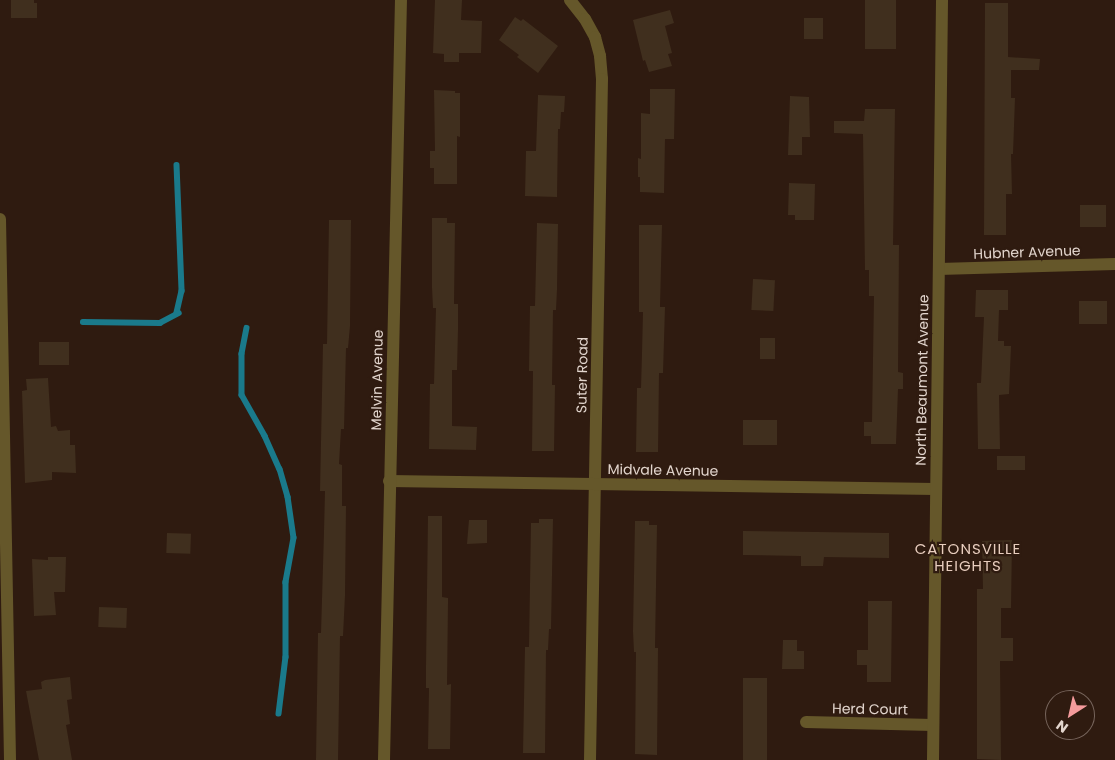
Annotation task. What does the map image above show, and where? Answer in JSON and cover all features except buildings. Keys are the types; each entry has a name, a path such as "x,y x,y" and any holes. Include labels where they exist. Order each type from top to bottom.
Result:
{"street":[{"name":"Melvin Avenue","path":"384,760 401,0"},
{"name":"Suter Road","path":"570,0 585,19 595,37 600,56 602,78 590,760"},
{"name":"North Beaumont Avenue","path":"933,760 942,0"},
{"path":"0,219 11,712 10,760"},
{"name":"Hubner Avenue","path":"939,269 1115,264"},
{"name":"Midvale Avenue","path":"389,481 935,490"},
{"path":"0,704 11,712"},
{"name":"Herd Court","path":"806,722 933,725"}],"waterway":[{"path":"177,165 182,291 177,313"},
{"path":"83,322 160,323 179,313"},
{"path":"247,328 242,354 242,395 265,436 280,469 288,497 294,538 286,582 286,657 279,714"}],"district":[{"name":"CATONSVILLE HEIGHTS","path":"968,556"}]}
